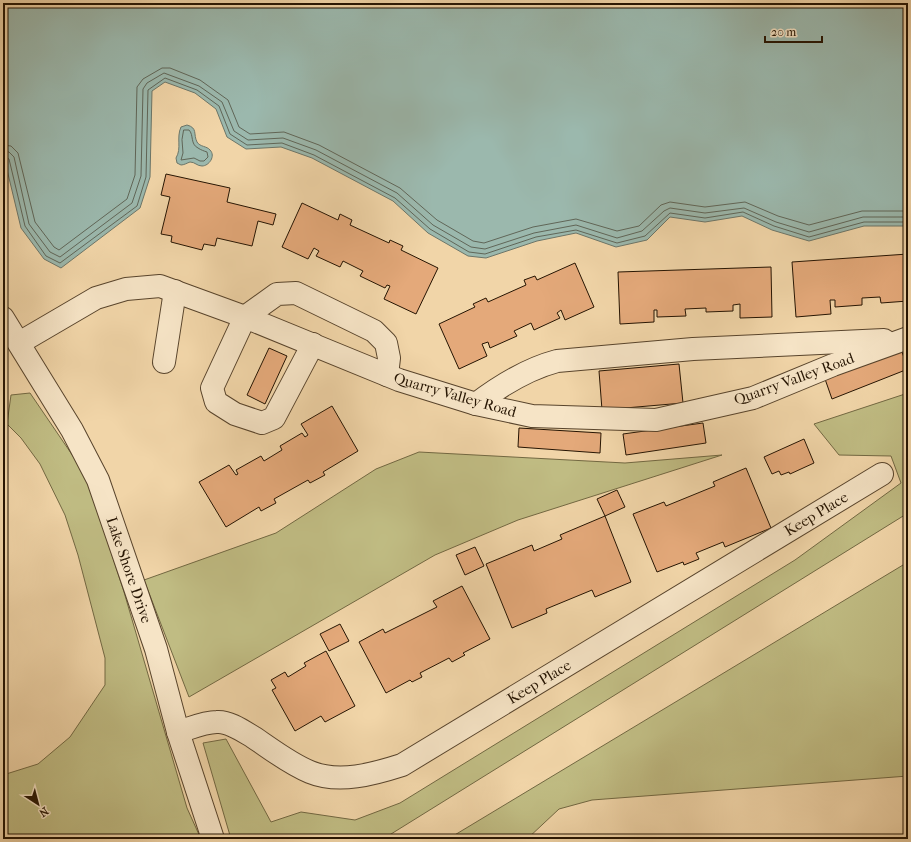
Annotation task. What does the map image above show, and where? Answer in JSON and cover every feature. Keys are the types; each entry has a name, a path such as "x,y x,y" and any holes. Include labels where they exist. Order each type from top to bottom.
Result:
{"street":[{"name":"Quarry Valley Road","path":"19,343 96,298 126,288 160,286 245,317 387,375 476,404 532,416 656,420 752,398 907,339"},
{"path":"164,362 174,291"},
{"path":"312,344 274,418 262,423 235,414 216,402 212,388 245,317 277,294 296,293 374,331 386,343 389,358 387,375"},
{"name":"Lake Shore Drive","path":"3,318 72,430 98,480 156,649 178,732 214,839"},
{"path":"476,404 502,385 540,365 557,360 693,349 907,339"},
{"name":"Keep Place","path":"178,732 208,723 226,723 247,734 299,767 321,776 359,776 402,765 882,474"}],"shaded area":[{"path":"30,393 75,459 90,487 124,592 187,808 201,839 3,839 3,775 38,764 70,737 105,685 105,658 78,555 65,515 40,464 21,438 7,424 11,395"},
{"path":"908,393 908,513 383,839 231,839 203,743 226,739 271,822 301,812 355,820 400,803 795,560 901,483 891,456 839,455 814,424"},
{"path":"419,452 625,463 722,455 518,520 435,555 189,697 144,580 276,533 376,469"},
{"path":"908,562 908,776 592,800 559,809 527,839 448,839"}],"water":[{"path":"3,3 908,3 908,226 864,226 809,241 772,230 742,216 705,222 670,217 647,240 616,247 576,233 537,241 486,258 468,256 428,233 393,201 312,158 281,147 246,149 227,137 216,109 195,93 165,82 152,91 150,177 140,208 61,268 44,259 21,228 3,153"},
{"path":"187,125 193,128 198,144 212,152 211,160 205,166 200,166 190,162 181,165 177,163 176,158 179,150 179,135 181,127"}],"building":[{"path":"166,174 230,188 227,202 276,214 273,225 258,221 252,246 217,238 215,246 204,244 202,250 171,242 172,236 161,234 170,197 161,195"},
{"path":"302,203 338,220 340,214 352,220 350,225 389,243 390,240 403,246 401,250 438,268 416,314 384,299 390,286 387,285 385,288 360,276 363,271 343,261 340,267 316,256 319,251 314,248 308,259 282,247"},
{"path":"908,254 908,301 881,303 880,297 862,298 862,305 835,307 835,300 830,300 831,314 796,317 792,262"},
{"path":"575,263 594,307 565,320 561,310 557,313 560,318 534,330 531,323 514,331 517,336 490,348 488,342 482,344 487,356 459,369 439,324 475,307 473,304 486,298 488,302 526,285 524,280 535,276 537,280"},
{"path":"771,267 772,317 740,318 740,304 733,305 733,311 706,312 706,308 685,309 686,316 657,317 657,310 654,310 654,322 620,324 618,272"},
{"path":"269,348 287,356 265,404 247,395"},
{"path":"901,349 908,369 832,399 825,379"},
{"path":"679,364 683,403 602,410 599,371"},
{"path":"332,406 358,451 323,472 325,475 310,483 308,480 274,499 276,503 261,511 259,507 226,527 199,482 229,465 236,475 238,474 236,470 261,456 264,461 282,450 280,446 302,433 305,437 308,435 301,424"},
{"path":"703,423 706,443 626,455 623,434"},
{"path":"519,428 601,433 600,453 518,447"},
{"path":"804,439 814,463 790,474 789,472 781,475 779,471 772,474 764,457"},
{"path":"746,468 771,528 725,547 723,542 696,553 699,559 684,565 683,562 657,572 633,514 664,502 666,506 715,486 713,482"},
{"path":"617,490 625,507 605,516 597,499"},
{"path":"605,516 631,582 595,597 592,590 546,609 547,613 512,628 486,564 532,545 534,551 562,539 560,535"},
{"path":"475,547 484,566 465,575 456,555"},
{"path":"462,586 490,639 463,653 465,655 452,662 449,658 420,673 422,677 412,682 410,680 386,693 359,642 383,629 385,633 437,607 433,601"},
{"path":"340,624 349,641 329,651 320,634"},
{"path":"326,651 355,706 325,722 321,716 295,731 272,690 276,688 271,680 285,672 288,677 306,666 304,663"}]}
